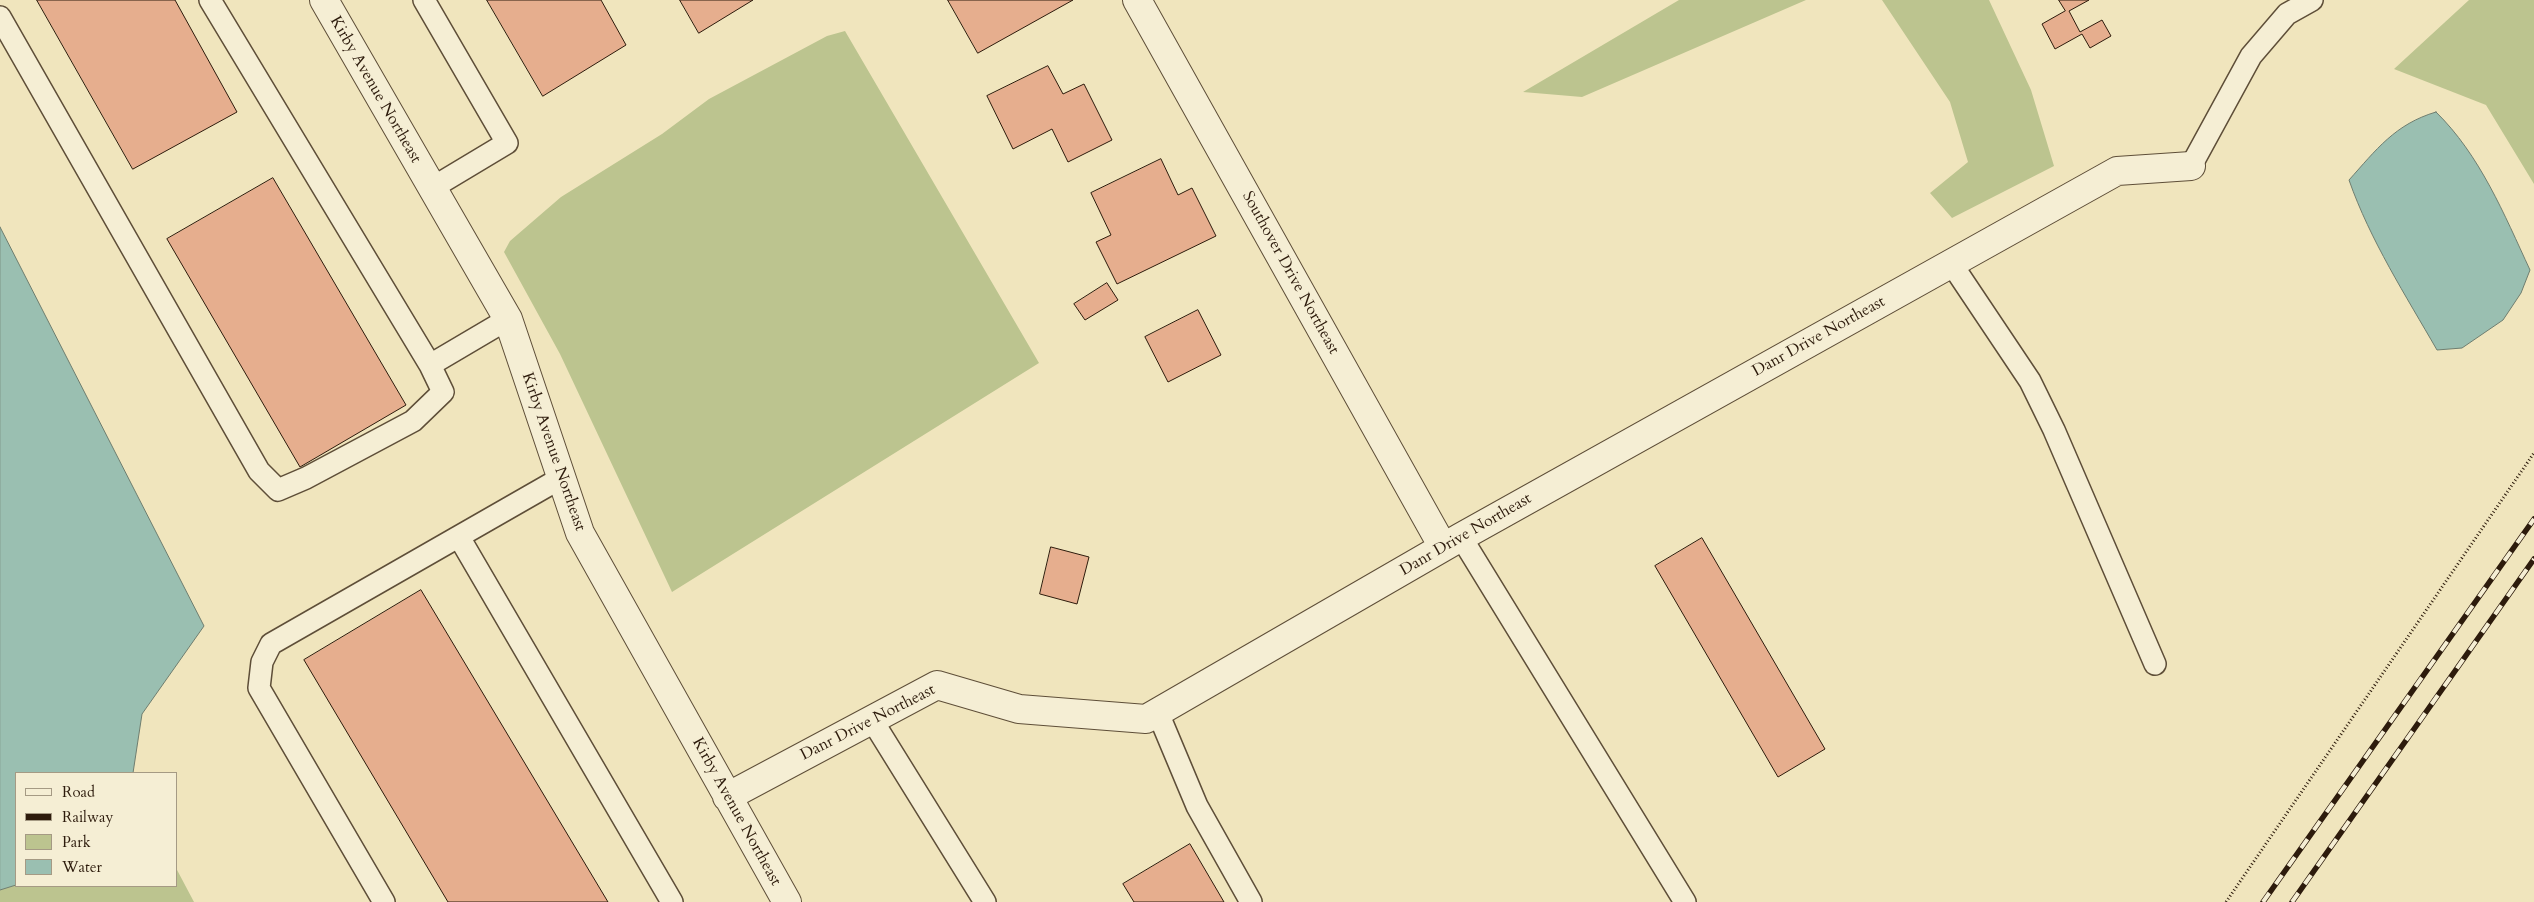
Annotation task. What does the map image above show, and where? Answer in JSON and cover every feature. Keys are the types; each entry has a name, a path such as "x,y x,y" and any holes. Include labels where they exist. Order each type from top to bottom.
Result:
{"street":[{"name":"Kirby Avenue Northeast","path":"324,0 508,319 580,533 783,901"},
{"name":"Southover Drive Northeast","path":"1137,0 1452,542"},
{"name":"Danr Drive Northeast","path":"727,797 937,685 1019,709 1146,719 1452,542 2117,171 2191,166"}],"lane":[{"path":"0,17 259,471 278,490 306,478 413,421 443,392 430,364 210,0"},
{"path":"424,0 507,143 432,188"},
{"path":"2191,166 2251,56 2283,7 2312,0"},
{"path":"1951,263 2030,381 2054,430 2155,664"},
{"path":"430,364 508,319"},
{"path":"384,902 259,688 262,662 271,644 561,478"},
{"path":"459,537 672,902"},
{"path":"1452,542 1684,902"},
{"path":"1158,713 1196,806 1250,902"},
{"path":"872,720 985,902"}],"path":[{"path":"2226,902 2534,453"}],"green space":[{"path":"1679,0 1806,0 1582,97 1523,92"},
{"path":"1882,0 1989,0 2031,90 2054,166 1952,218 1930,193 1968,162 1950,102"},
{"path":"2469,0 2534,0 2534,184 2486,105 2394,69"},
{"path":"845,31 1039,363 672,592 560,354 504,252 510,241 561,197 662,134 709,99 827,36"},
{"path":"178,872 194,902 0,902 0,890 15,885 15,887 178,887"}],"water":[{"path":"2436,112 2466,147 2490,186 2530,270 2521,293 2503,320 2462,348 2437,350 2378,246 2349,180 2387,139 2409,123"},
{"path":"0,227 204,626 142,714 133,772 15,772 15,885 0,890"}],"building":[{"path":"37,0 175,0 237,112 133,169"},
{"path":"487,0 601,0 626,45 543,96"},
{"path":"680,0 753,0 699,33"},
{"path":"948,0 1073,0 978,53"},
{"path":"2059,0 2089,0 2069,11 2080,32 2102,20 2111,36 2090,48 2082,34 2055,49 2042,24 2065,11"},
{"path":"1048,66 1063,94 1084,84 1112,140 1068,162 1052,129 1013,149 987,96"},
{"path":"1161,159 1178,195 1192,188 1216,236 1117,284 1096,242 1111,235 1091,193"},
{"path":"273,178 406,405 300,467 167,239"},
{"path":"1107,283 1118,300 1085,320 1074,304"},
{"path":"1198,310 1221,355 1168,382 1145,337"},
{"path":"1702,538 1825,749 1778,777 1655,566"},
{"path":"1051,547 1089,557 1077,604 1040,594"},
{"path":"421,590 608,902 448,902 304,660"},
{"path":"1190,844 1224,902 1134,902 1123,884"}],"railway":[{"path":"2263,902 2534,519"},
{"path":"2292,902 2534,559"}]}
